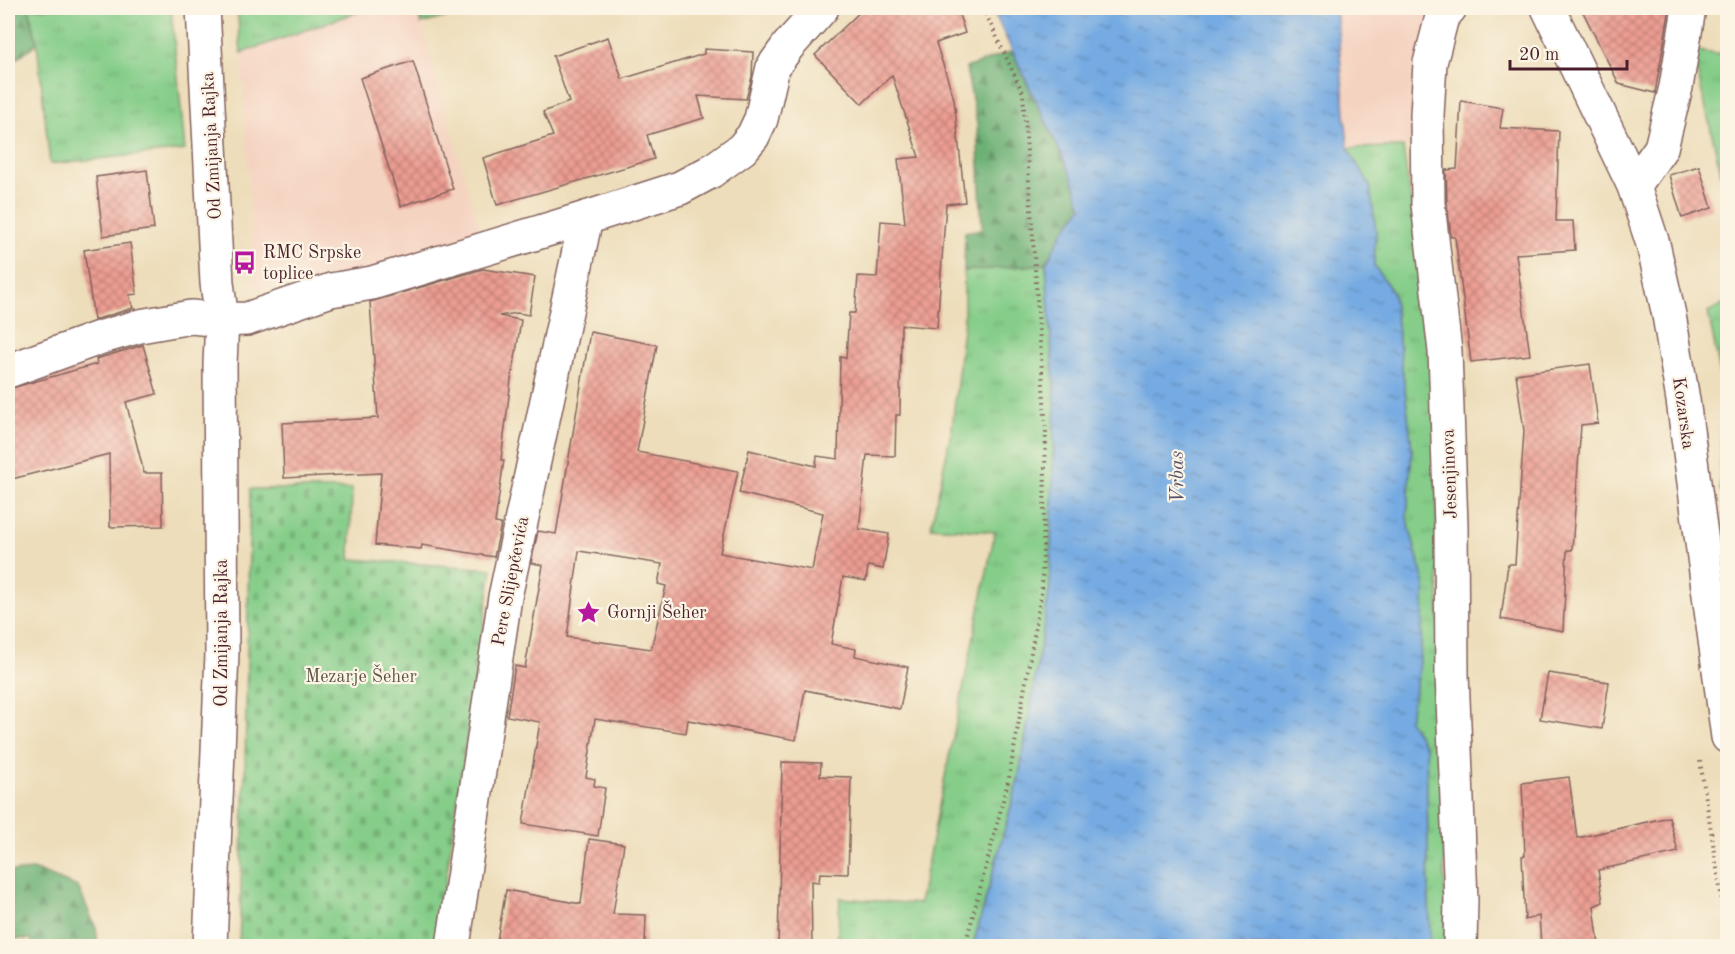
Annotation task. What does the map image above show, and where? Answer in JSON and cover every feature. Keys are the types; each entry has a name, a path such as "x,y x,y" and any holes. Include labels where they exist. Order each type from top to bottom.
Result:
{"street":[{"name":"Od Zmijanja Rajka","path":"203,8 222,320 220,364 222,653 210,946"},
{"path":"8,371 99,338 140,326 191,317 222,320 247,319 332,290 372,283 680,188 710,172 742,149 753,136 761,119 773,67 788,46 822,8"},
{"name":"Jesenjinova","path":"1450,8 1442,17 1430,63 1427,137 1428,204 1445,351 1451,526 1452,674 1461,900 1460,946"},
{"name":"Kozarska","path":"1548,8 1634,186 1653,244 1669,315 1683,400 1728,737"},
{"path":"1634,186 1661,148 1676,87 1684,26 1689,8"},
{"name":"Pere Slijepčevića","path":"453,946 505,597 586,218"}],"path":[{"path":"965,946 1009,778 1042,589 1046,430 1023,93 982,8"}],"shaded area":[{"path":"369,8 417,8 480,231 416,257 349,275 255,290 241,53"},
{"path":"1336,8 1434,8 1417,146 1348,148"}],"green space":[{"path":"8,8 29,8 37,43 8,65"},
{"path":"29,8 171,8 185,150 50,164 37,43"},
{"path":"237,8 369,8 241,53"},
{"path":"417,8 478,8 421,24"},
{"path":"1692,50 1727,56 1727,275 1723,181"},
{"path":"1012,51 1071,175 1082,207 1063,232 1046,264 964,271 965,232 982,229 977,124 966,68"},
{"path":"1403,147 1434,369 1446,946 1430,946 1426,748 1409,720 1419,672 1425,586 1407,518 1412,448 1393,293 1374,265 1376,231 1348,148"},
{"path":"1046,264 1055,398 1050,587 1019,777 973,946 837,946 840,898 919,904 995,532 931,527 952,428 964,319 964,271"},
{"path":"1727,302 1728,490 1720,491 1722,382 1708,312"},
{"name":"Mezarje Šeher","path":"250,489 352,489 350,559 492,569 436,946 239,946"},
{"path":"35,870 78,887 96,928 98,946 34,946 31,939 8,939 8,872"}],"water":[{"name":"Vrbas","path":"992,8 1336,8 1348,148 1370,186 1376,231 1374,265 1393,293 1412,448 1407,518 1425,586 1419,672 1409,720 1426,748 1430,946 973,946 1019,777 1050,587 1055,398 1046,264 1063,232 1082,207 1071,175"}],"building":[{"path":"864,8 957,8 965,33 936,43 954,99 965,202 946,204 937,328 901,325 900,415 896,415 895,456 867,455 859,529 889,534 883,569 868,566 866,581 843,577 831,644 856,649 855,656 908,667 900,709 805,690 796,740 688,720 686,733 595,719 586,777 595,779 594,786 605,788 598,836 523,824 540,722 507,716 515,666 525,668 543,565 531,563 538,531 556,534 590,332 657,345 637,452 738,471 720,553 812,570 823,513 739,493 749,450 816,466 817,456 838,459 840,357 846,358 849,313 855,313 858,276 877,277 881,221 905,223 898,159 919,157 892,75 862,104 815,55","holes":["579,551 662,564 658,584 666,586 651,649 567,637"]},
{"path":"1581,8 1670,8 1655,93 1619,84"},
{"path":"608,37 622,79 704,54 704,49 753,52 752,77 746,99 698,96 704,118 647,135 654,159 497,205 483,158 553,136 543,112 569,102 553,56"},
{"path":"413,61 453,189 401,206 360,78"},
{"path":"1461,101 1503,108 1500,128 1559,131 1556,221 1573,221 1575,250 1516,254 1530,355 1471,362 1455,237 1451,237 1447,203 1446,170 1457,169"},
{"path":"1699,166 1712,208 1682,218 1669,175"},
{"path":"147,170 154,229 103,236 96,177"},
{"path":"130,243 137,294 129,295 133,308 94,320 84,250"},
{"path":"483,269 535,277 529,315 517,313 499,316 521,320 501,460 504,460 495,523 501,524 494,557 422,545 421,549 375,545 381,473 284,478 282,423 378,418 370,302"},
{"path":"143,345 157,394 126,402 144,473 162,473 163,526 110,527 109,454 8,480 8,389 97,364 96,359"},
{"path":"1590,364 1598,423 1581,425 1572,550 1567,550 1563,631 1501,619 1508,564 1515,564 1524,431 1516,374"},
{"path":"1548,673 1609,682 1602,729 1540,719"},
{"path":"782,762 821,763 820,776 851,777 848,874 820,873 819,882 811,881 812,946 778,946"},
{"path":"1569,777 1577,838 1669,817 1678,852 1598,870 1603,902 1594,906 1599,946 1541,946 1539,916 1525,920 1522,783"},
{"path":"589,839 624,844 613,914 646,915 645,946 496,946 506,890 581,904"}],"place":[{"name":"RMC Srpske toplice","path":"245,262"},
{"name":"Gornji Šeher","path":"589,612"}]}
